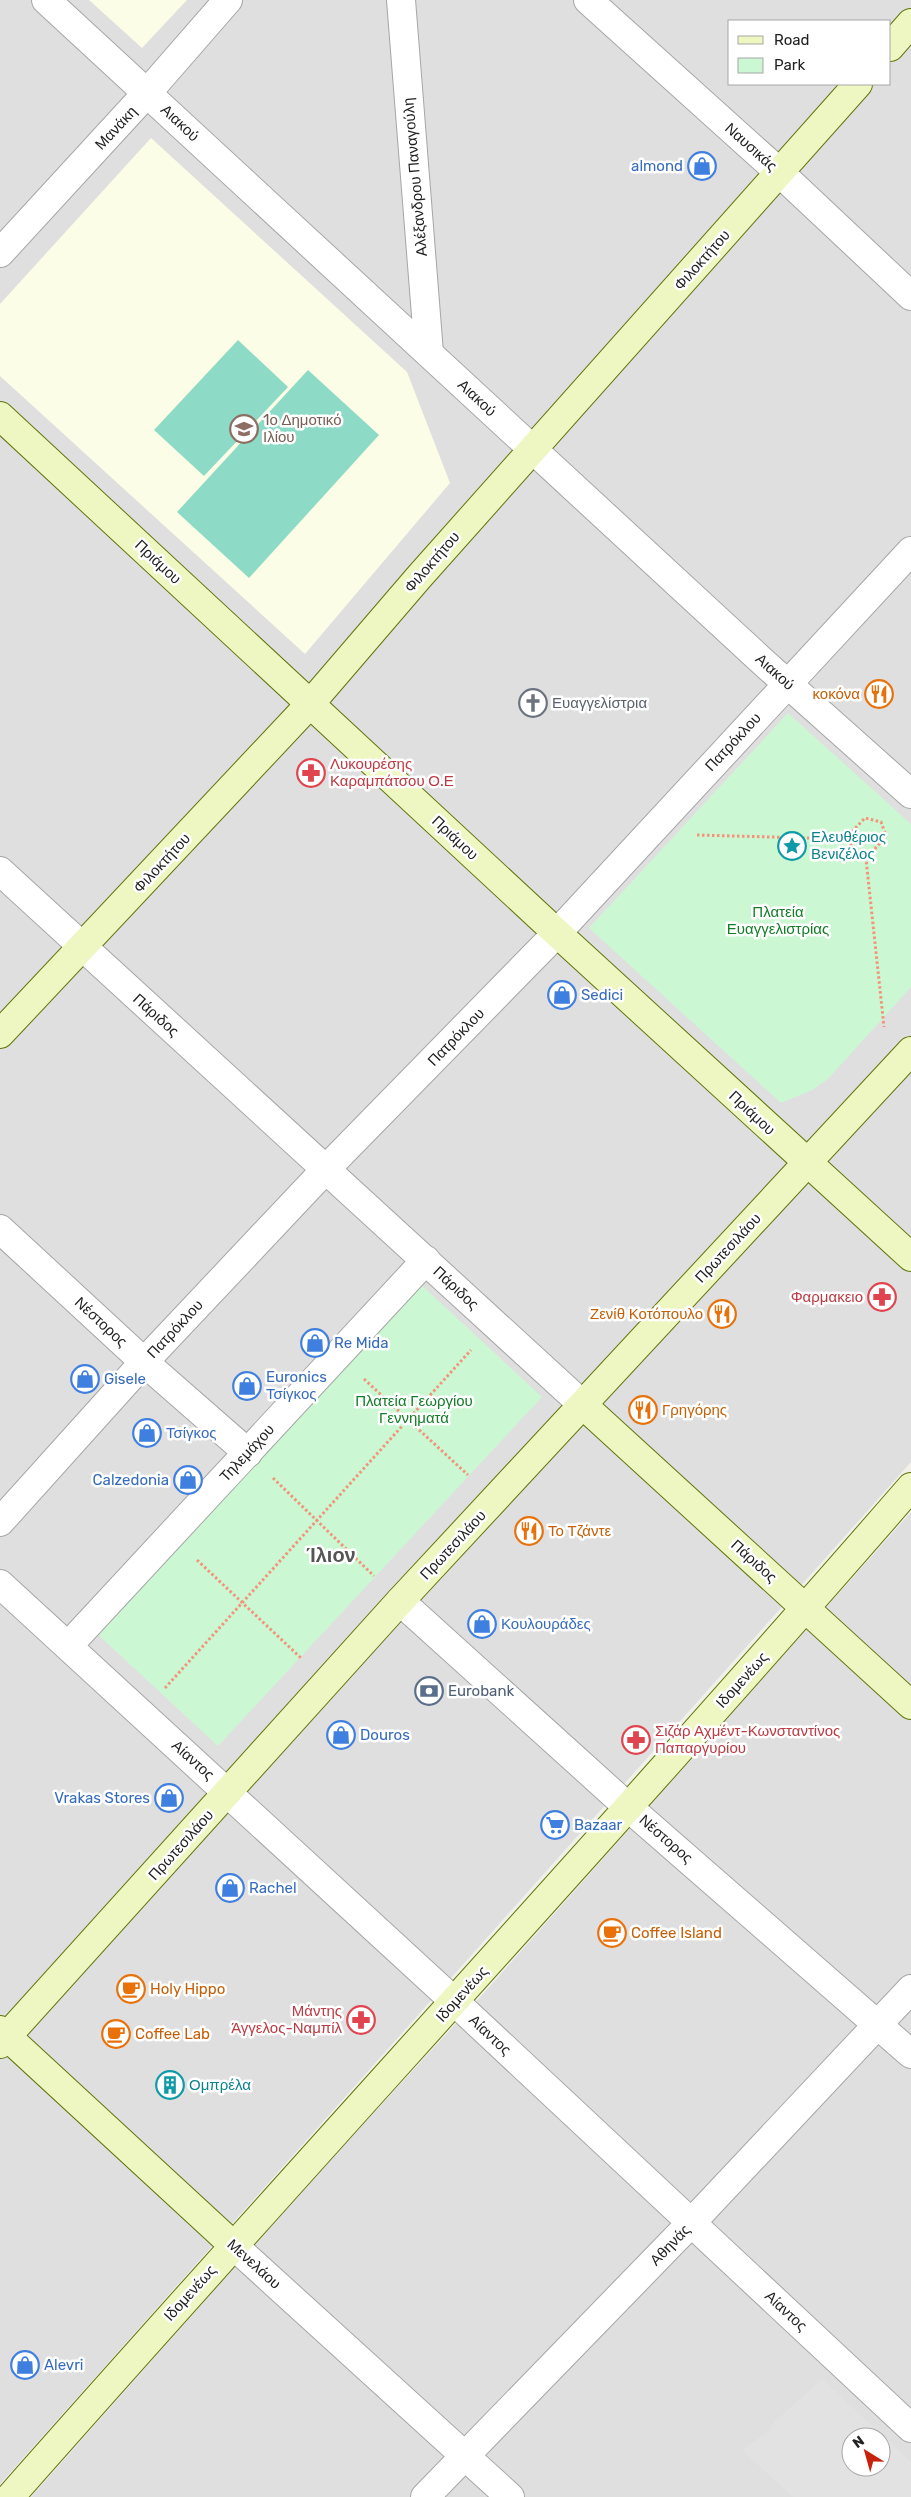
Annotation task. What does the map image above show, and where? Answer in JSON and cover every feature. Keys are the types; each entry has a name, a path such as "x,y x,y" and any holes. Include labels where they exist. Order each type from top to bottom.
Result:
{"street":[{"name":"Αιακού","path":"46,0 788,684 911,794"},
{"name":"Μανάκη","path":"0,253 148,93 228,0"},
{"name":"Αλέξανδρου Παναγούλη","path":"401,0 429,353"},
{"name":"Ναυσικάς","path":"588,0 780,173 911,296"},
{"path":"891,47 911,23"},
{"name":"Φιλοκτήτου","path":"0,1034 83,948 310,704 532,449 857,85"},
{"name":"Πριάμου","path":"0,416 557,933 911,1257"},
{"name":"Πατρόκλου","path":"0,1522 144,1362 326,1169 557,933 911,551"},
{"name":"Πάριδος","path":"0,871 911,1705"},
{"name":"Πρωτεσιλάου","path":"2,2037 228,1793 400,1601 911,1051"},
{"name":"Νέστορος","path":"0,1229 144,1362 248,1453"},
{"name":"Τηλεμάχου","path":"68,1646 426,1260"},
{"name":"Ιδομενέως","path":"10,2497 233,2245 455,2002 806,1608 911,1487"},
{"name":"Αίαντος","path":"0,1584 455,2002 911,2428"},
{"name":"Νέστορος","path":"400,1601 628,1807 911,2054"},
{"name":"Αθηνάς","path":"425,2497 692,2222 911,1989"},
{"name":"Μενελάου","path":"2,2037 510,2497"}],"path":[{"path":"845,839 865,818 881,822 886,836 866,859"},
{"path":"649,834 845,839 866,859 889,1074"},
{"path":"142,1714 495,1324"},
{"path":"338,1355 495,1500"},
{"path":"248,1453 400,1601"},
{"path":"170,1535 327,1683"}],"shaded area":[{"path":"0,0 911,0 911,1462 0,2484"},
{"path":"89,0 187,0 142,48"},
{"name":"1ο Δημοτικό Ιλίου","path":"151,138 407,372 450,483 305,654 0,376 0,304"},
{"path":"911,1512 911,2497 31,2497 304,2189 483,1994"},
{"path":"822,2379 873,2427 841,2427 841,2477 891,2477 891,2443 911,2462 911,2497 793,2497 742,2450 772,2429 771,2425"}],"green space":[{"path":"238,340 288,387 204,476 154,430"},
{"path":"308,370 379,435 249,578 177,512"},
{"name":"Πλατεία Ευαγγελιστρίας","path":"788,713 911,824 911,987 828,1079 812,1090 781,1103 589,928"},
{"name":"Πλατεία Γεωργίου Γεννηματά","path":"417,1281 542,1397 218,1746 93,1630"}],"place":[{"name":"almond","path":"702,166"},
{"name":"1ο Δημοτικό Ιλίου","path":"244,429"},
{"name":"κοκόνα","path":"879,694"},
{"name":"Ευαγγελίστρια","path":"533,703"},
{"name":"Λυκουρέσης Καραμπάτσου Ο.Ε","path":"311,773"},
{"name":"Ελευθέριος Βενιζέλος","path":"792,846"},
{"name":"Sedici","path":"562,995"},
{"name":"Φαρμακειο","path":"882,1297"},
{"name":"Ζενίθ Κοτόπουλο","path":"722,1314"},
{"name":"Re Mida","path":"315,1343"},
{"name":"Gisele","path":"85,1379"},
{"name":"Euronics Τσίγκος","path":"247,1386"},
{"name":"Γρηγόρης","path":"643,1410"},
{"name":"Τσίγκος","path":"147,1433"},
{"name":"Calzedonia","path":"188,1480"},
{"name":"Το Τζάντε","path":"529,1531"},
{"name":"Κουλουράδες","path":"482,1624"},
{"name":"Eurobank","path":"429,1691"},
{"name":"Douros","path":"341,1735"},
{"name":"Σιζάρ Αχμέντ-Κωνσταντίνος Παπαργυρίου","path":"636,1740"},
{"name":"Vrakas Stores","path":"169,1798"},
{"name":"Bazaar","path":"555,1825"},
{"name":"Rachel","path":"230,1888"},
{"name":"Coffee Island","path":"612,1933"},
{"name":"Holy Hippo","path":"131,1989"},
{"name":"Μάντης Άγγελος-Ναμπίλ","path":"361,2020"},
{"name":"Coffee Lab","path":"116,2034"},
{"name":"Ομπρέλα","path":"170,2085"},
{"name":"Alevri","path":"25,2365"}],"district":[{"name":"Ίλιον","path":"331,1555"}]}
